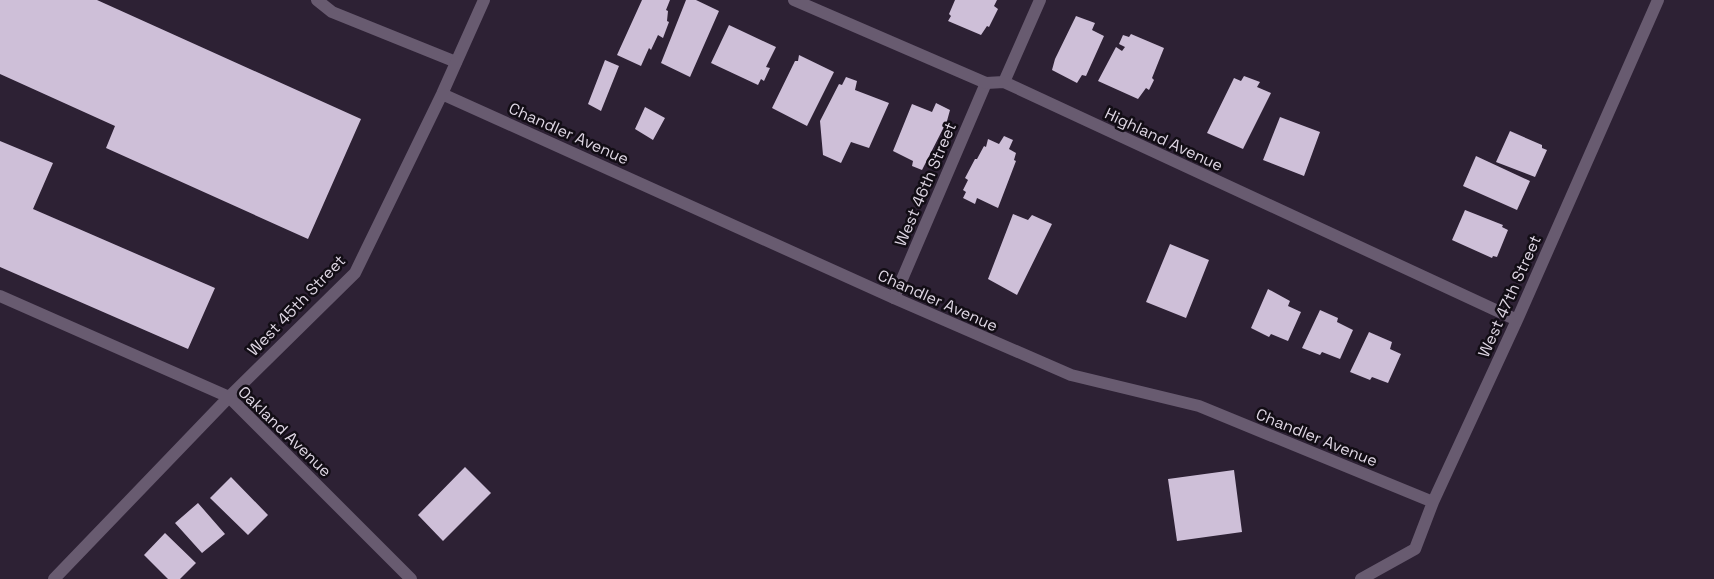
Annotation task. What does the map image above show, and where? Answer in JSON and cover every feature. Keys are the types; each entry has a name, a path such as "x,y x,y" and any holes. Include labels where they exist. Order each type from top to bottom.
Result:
{"street":[{"path":"317,0 332,12 456,62"},
{"name":"West 45th Street","path":"54,579 229,397 355,273 442,94 484,0"},
{"path":"794,0 986,84 1004,82 1040,0"},
{"name":"West 47th Street","path":"1361,579 1414,549 1433,502 1517,320 1658,0"},
{"name":"Highland Avenue","path":"1004,82 1517,320"},
{"name":"West 46th Street","path":"894,298 986,84"},
{"name":"Chandler Avenue","path":"442,94 894,298 1071,375 1199,406 1433,502"},
{"name":"Oakland Avenue","path":"0,296 229,397 411,579"}],"building":[{"path":"0,0 97,0 361,119 308,239 106,148 115,126 0,74"},
{"path":"642,0 670,0 666,10 668,11 667,21 669,22 663,38 658,35 651,50 649,48 641,66 617,55"},
{"path":"686,0 696,0 719,11 690,77 661,63"},
{"path":"955,0 997,0 994,6 998,9 989,27 987,26 981,35 948,21"},
{"path":"1076,16 1095,23 1092,30 1104,36 1086,76 1082,75 1077,83 1052,70 1055,59"},
{"path":"729,25 776,47 766,67 770,68 764,81 761,79 758,85 711,63"},
{"path":"1131,34 1164,48 1149,90 1146,88 1138,99 1098,81 1116,47 1122,51 1125,47 1119,44 1123,35 1129,37"},
{"path":"799,55 834,72 807,126 772,108 795,61 798,61"},
{"path":"605,60 619,66 601,111 588,104"},
{"path":"1244,76 1260,82 1257,87 1271,93 1243,149 1207,133 1234,78 1241,81"},
{"path":"846,77 857,81 855,90 889,103 869,148 851,142 841,163 823,155 820,121 839,84 842,85"},
{"path":"936,103 950,110 947,121 922,170 912,166 913,161 893,151 912,104 932,112"},
{"path":"645,107 665,118 653,140 635,129"},
{"path":"1280,117 1320,132 1304,176 1263,160"},
{"path":"1510,131 1542,145 1542,148 1547,150 1535,177 1496,162"},
{"path":"1004,136 1013,140 1009,149 1016,153 1014,160 1016,161 998,208 977,198 975,204 963,198 966,192 963,190 968,180 965,178 975,159 977,159 984,146 986,147 988,139 999,144"},
{"path":"0,141 53,163 33,209 215,288 188,349 0,267"},
{"path":"1476,156 1530,181 1517,210 1463,186"},
{"path":"1465,210 1503,225 1502,227 1508,230 1497,257 1493,256 1492,258 1452,240"},
{"path":"1013,214 1028,220 1032,215 1052,224 1017,295 988,279"},
{"path":"1170,244 1209,260 1186,318 1146,302"},
{"path":"1268,289 1290,301 1288,306 1301,312 1288,341 1271,334 1269,337 1251,328"},
{"path":"1320,310 1338,318 1337,322 1353,330 1340,359 1322,352 1320,355 1302,348"},
{"path":"1369,332 1392,342 1390,349 1401,354 1388,383 1372,377 1370,380 1350,372"},
{"path":"465,467 491,493 443,541 418,515"},
{"path":"1234,470 1242,532 1177,541 1168,479"},
{"path":"231,477 268,515 248,535 210,498"},
{"path":"198,503 225,534 202,553 175,523"},
{"path":"165,533 196,563 180,579 168,579 144,555"}]}
